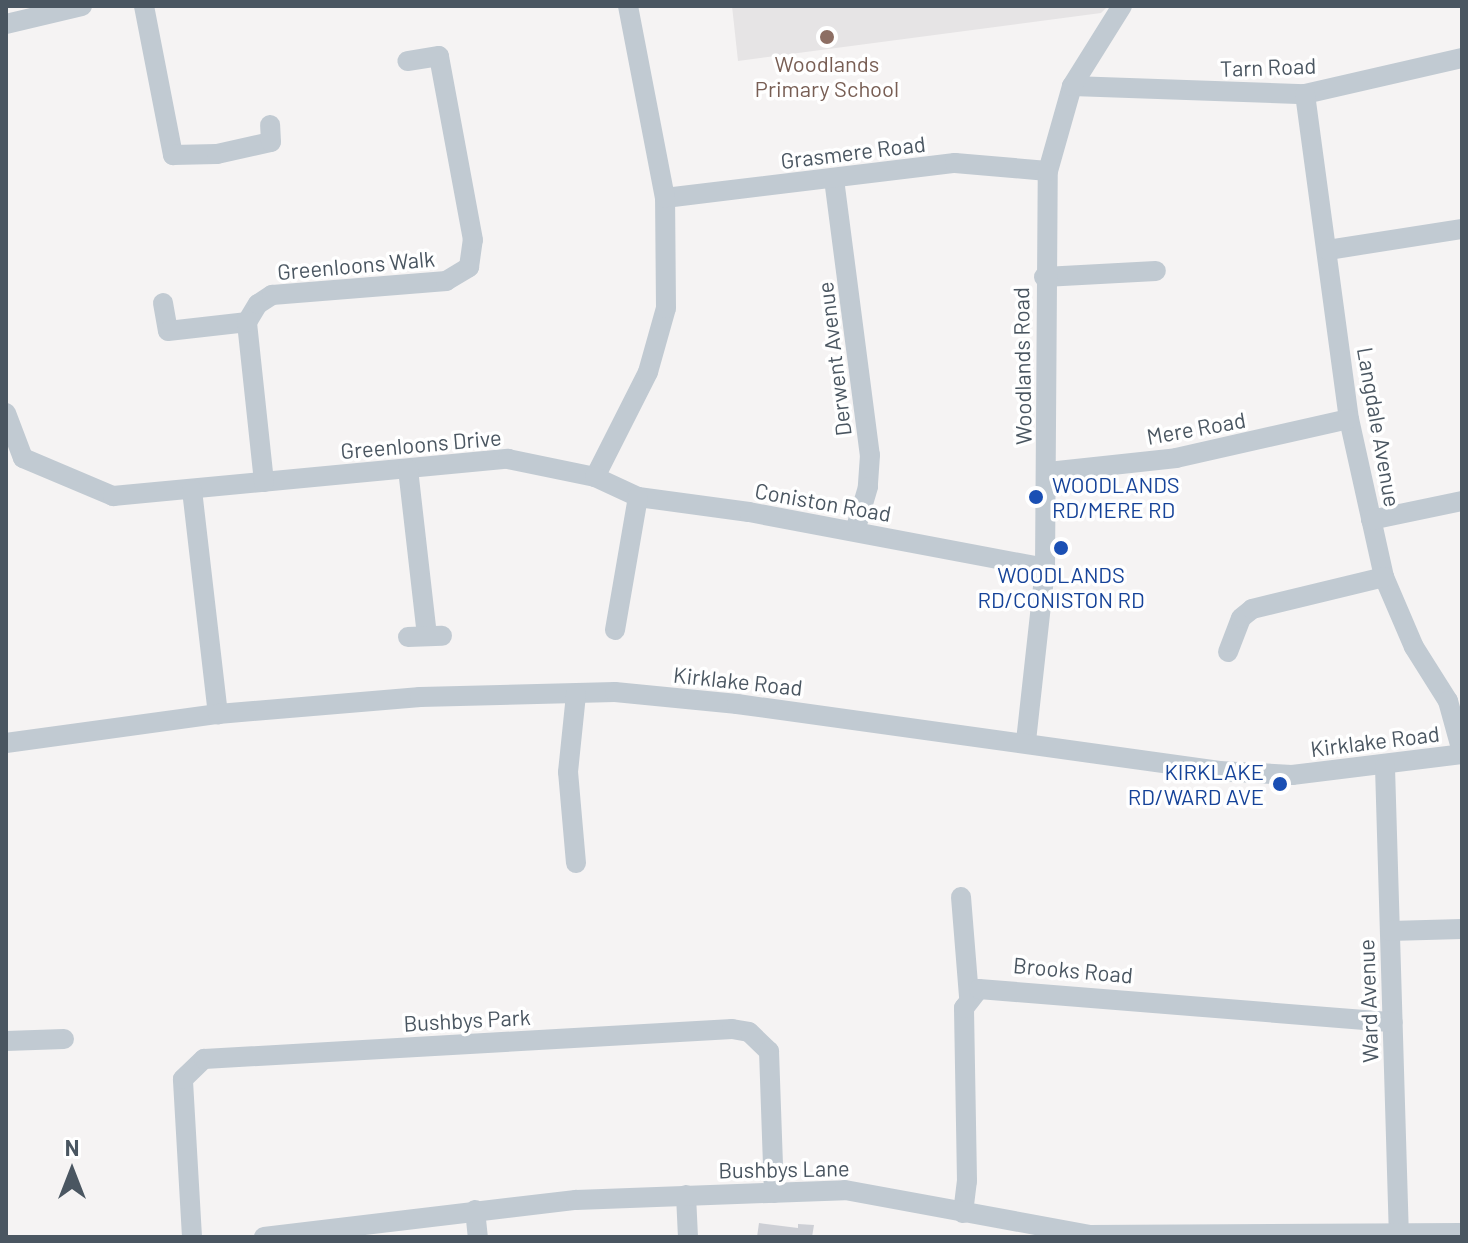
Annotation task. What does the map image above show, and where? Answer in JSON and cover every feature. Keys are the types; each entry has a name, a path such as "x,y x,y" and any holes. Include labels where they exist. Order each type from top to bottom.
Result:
{"street":[{"path":"6,24 82,6"},
{"path":"144,6 173,155 217,154 271,142 270,125"},
{"path":"595,477 624,425 658,340 666,308 665,198 628,6"},
{"name":"Woodlands Road","path":"1026,741 1045,568 1048,472 1044,277 1048,171 1072,86 1122,6"},
{"name":"Greenloons Walk","path":"247,322 272,295 446,281 469,267 473,240 439,56 407,61"},
{"name":"Tarn Road","path":"1072,86 1305,94 1462,58"},
{"name":"Langdale Avenue","path":"1305,94 1349,419 1384,577 1414,647 1455,697 1462,753"},
{"name":"Grasmere Road","path":"665,198 955,163 1048,171"},
{"name":"Derwent Avenue","path":"834,179 870,455 868,487 855,531"},
{"path":"1328,250 1462,229"},
{"path":"1044,277 1156,271"},
{"path":"163,303 168,331 247,322 264,482"},
{"name":"Greenloons Drive","path":"6,413 15,461 113,496 508,459 595,477"},
{"name":"Mere Road","path":"1048,472 1176,458 1349,419"},
{"path":"408,469 425,636"},
{"name":"Coniston Road","path":"595,477 638,497 855,531 1045,568"},
{"path":"192,490 218,714"},
{"path":"615,630 638,497"},
{"path":"1371,520 1462,501"},
{"path":"1228,652 1241,618 1252,609 1384,577"},
{"path":"576,694 568,772 576,863"},
{"name":"Kirklake Road","path":"6,743 218,714 420,697 576,694 737,704 1026,741 1219,771 1292,775 1385,767 1462,753"},
{"name":"Ward Avenue","path":"1385,767 1399,1232"},
{"path":"961,897 969,997 964,1015 967,1181 963,1213"},
{"path":"1390,931 1462,929"},
{"name":"Brooks Road","path":"969,997 991,987 1393,1022"},
{"name":"Bushbys Park","path":"192,1237 183,1079 204,1059 732,1029 749,1032 769,1051 774,1193"},
{"path":"6,1041 64,1039"},
{"name":"Bushbys Lane","path":"264,1237 475,1210 686,1195 845,1190 1060,1232 1178,1237 1462,1233"},
{"path":"686,1195 688,1237"},
{"path":"475,1210 478,1237"}],"shaded area":[{"name":"Woodlands Primary School","path":"732,6 1108,6 1101,13 738,61"}],"building":[{"path":"759,1223 798,1228 798,1224 814,1225 812,1237 757,1237"}],"place":[{"name":"Woodlands Primary School","path":"827,37"},
{"name":"WOODLANDS RD/MERE RD","path":"1036,497"},
{"name":"WOODLANDS RD/CONISTON RD","path":"1061,548"},
{"name":"KIRKLAKE RD/WARD AVE","path":"1280,784"}]}
